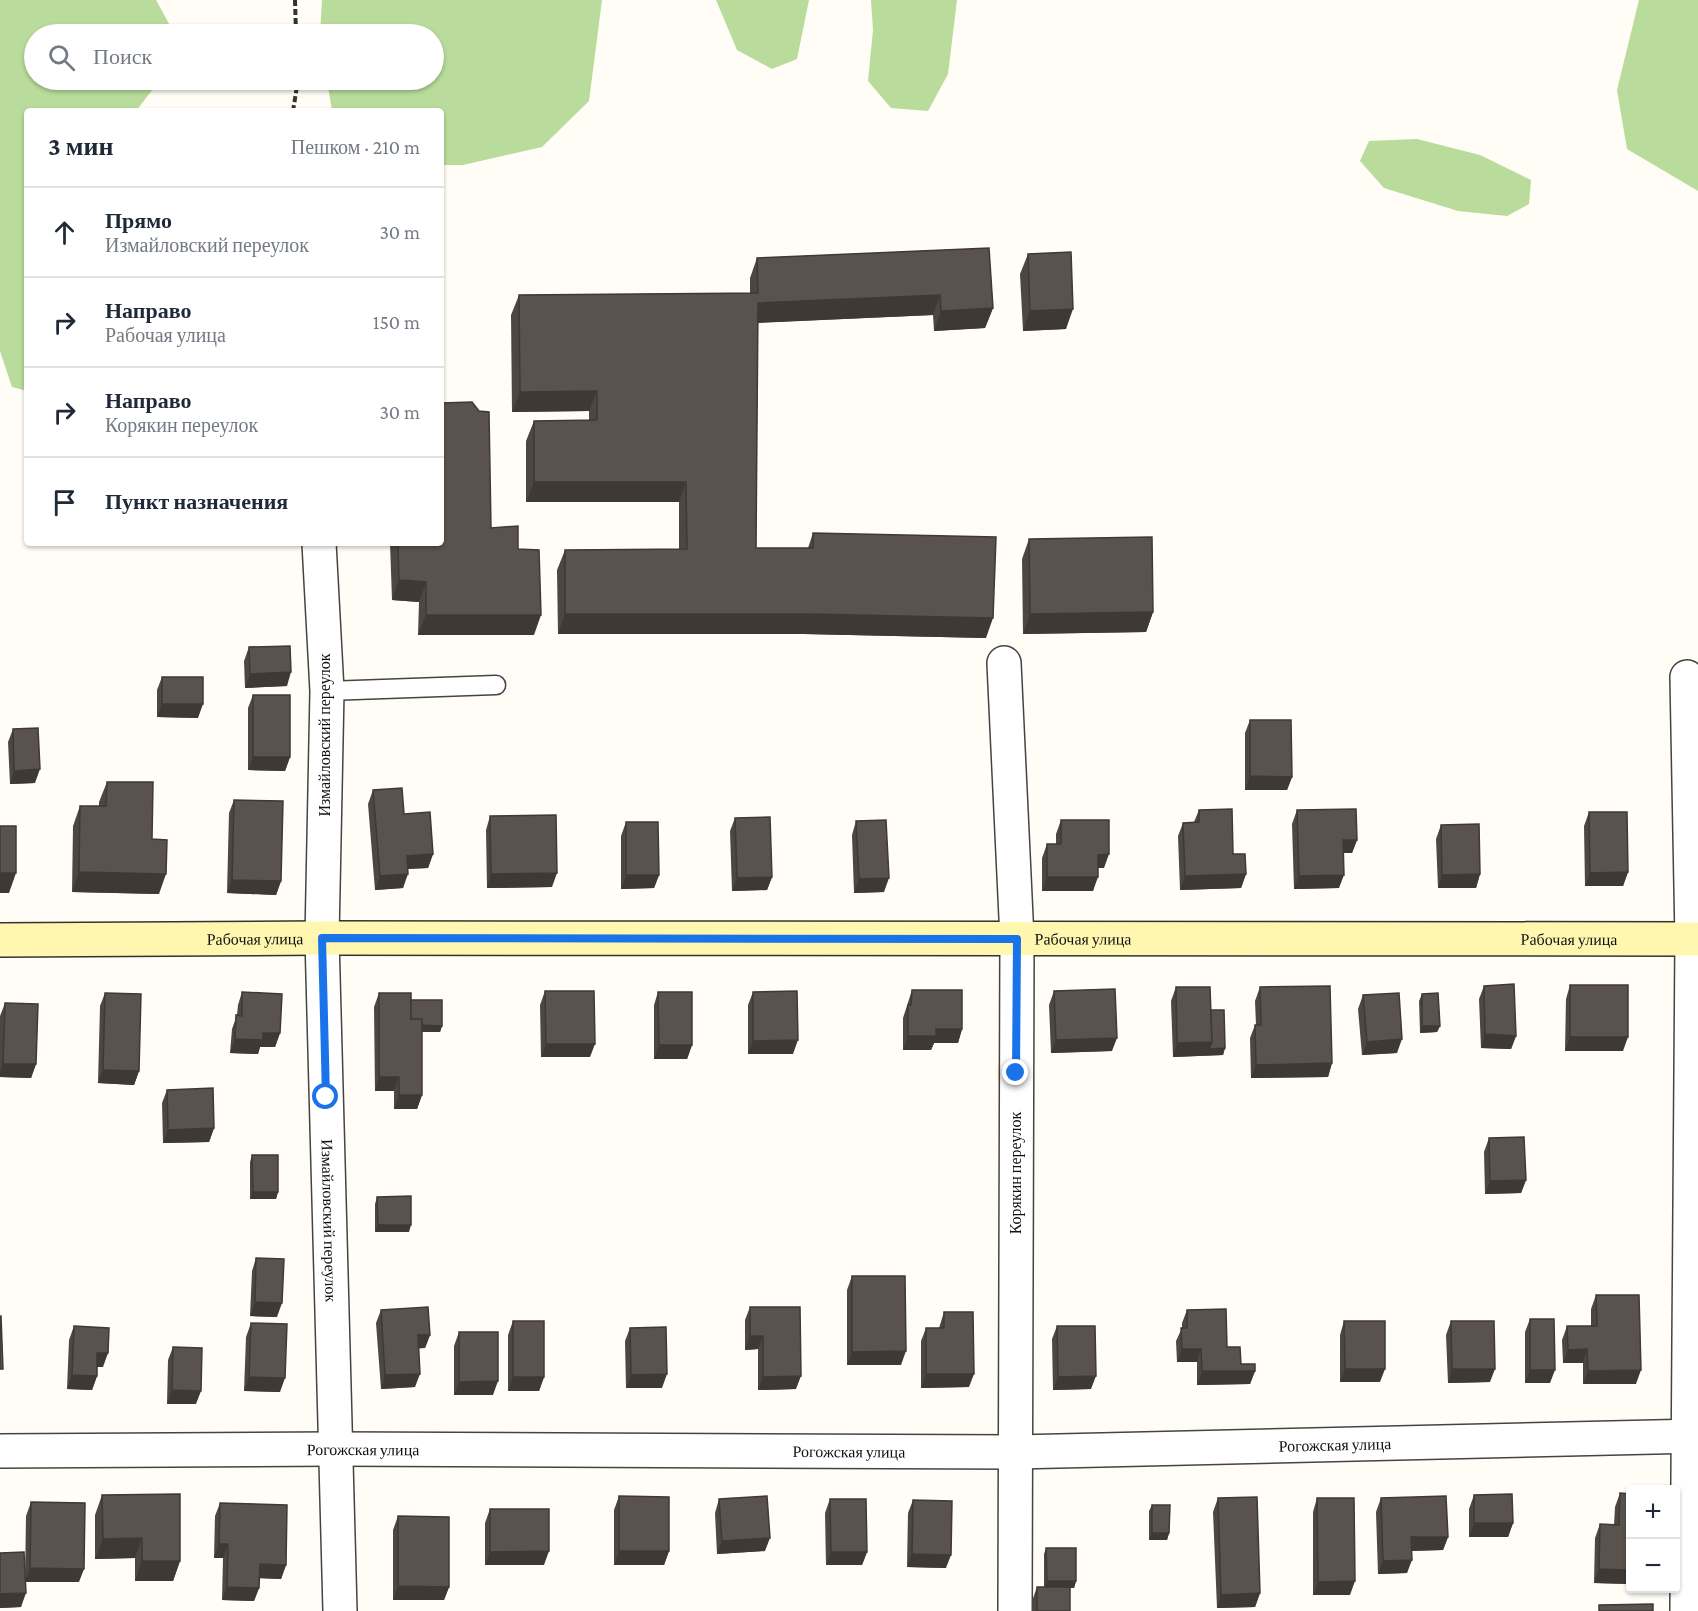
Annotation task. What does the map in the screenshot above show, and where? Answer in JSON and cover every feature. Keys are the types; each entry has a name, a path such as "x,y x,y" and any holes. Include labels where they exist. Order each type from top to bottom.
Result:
{"main road":[{"name":"Рабочая улица","path":"0,940 322,938 1695,939"}],"street":[{"name":"Измайловский переулок","path":"319,546 327,691 322,938 340,1611"},
{"name":"Корякин переулок","path":"1004,663 1017,939 1015,1611"},
{"path":"1687,677 1695,939 1694,1436 1687,1611"},
{"name":"Рогожская улица","path":"0,1451 334,1449 1015,1452 1694,1436"}],"lane":[{"path":"327,691 496,685"}],"path":[{"path":"295,0 296,24"},
{"path":"294,108 297,90"}],"green space":[{"path":"0,0 156,0 169,24 24,24 24,90 152,90 138,108 24,108 24,390 12,387 0,351"},
{"path":"322,0 602,0 589,101 542,147 463,165 444,165 444,108 332,108 329,90 444,90 444,24 321,24"},
{"path":"716,0 809,0 797,59 772,69 737,50"},
{"path":"871,0 957,0 948,74 928,111 891,108 868,81 873,30"},
{"path":"1639,0 1698,0 1698,191 1627,149 1617,90"},
{"path":"1417,139 1480,155 1531,180 1529,204 1507,216 1458,211 1384,188 1360,161 1369,141"}],"building":[{"path":"989,248 993,308 941,311 940,295 758,303 756,548 813,548 813,533 996,537 993,618 811,614 565,614 565,550 687,549 686,482 534,482 534,421 597,420 597,391 520,392 519,295 758,293 757,258"},
{"path":"1071,252 1073,309 1030,311 1028,254"},
{"path":"472,402 479,411 489,412 491,528 518,526 518,549 539,550 541,615 426,615 426,582 399,580 398,546 444,546 444,403"},
{"path":"1152,537 1153,612 1030,614 1029,539"},
{"path":"290,646 291,672 250,674 249,647"},
{"path":"162,677 203,677 203,704 162,704"},
{"path":"253,695 290,695 290,757 253,757"},
{"path":"1250,720 1291,720 1292,777 1250,776"},
{"path":"38,728 40,769 14,771 13,729"},
{"path":"107,782 153,782 152,839 167,840 166,874 79,872 80,806 106,806"},
{"path":"402,788 404,814 430,812 433,854 407,856 408,874 380,876 373,790"},
{"path":"234,800 283,801 281,881 232,880"},
{"path":"1232,809 1233,854 1245,854 1246,874 1185,876 1183,823 1199,822 1199,810"},
{"path":"1356,809 1357,840 1343,840 1344,875 1299,876 1297,810"},
{"path":"1589,812 1627,812 1628,872 1590,873"},
{"path":"556,815 557,873 491,874 490,816"},
{"path":"770,817 772,877 737,878 735,818"},
{"path":"886,820 889,878 859,879 856,821"},
{"path":"1061,820 1109,820 1109,854 1098,855 1098,877 1047,877 1047,844 1061,844"},
{"path":"626,822 658,822 659,875 626,875"},
{"path":"1479,824 1480,874 1442,875 1441,825"},
{"path":"0,826 16,826 16,873 0,873"},
{"path":"1514,984 1516,1036 1485,1034 1484,986"},
{"path":"1570,985 1628,985 1628,1037 1570,1037"},
{"path":"1330,986 1332,1063 1256,1065 1255,1025 1261,1025 1260,987"},
{"path":"1176,987 1210,987 1212,1042 1177,1043"},
{"path":"1115,989 1117,1038 1056,1040 1054,991"},
{"path":"912,990 962,990 962,1029 936,1029 936,1036 908,1036 908,1005 911,1005"},
{"path":"545,991 594,991 595,1044 546,1044"},
{"path":"797,991 798,1040 753,1041 753,992"},
{"path":"242,992 282,994 280,1033 263,1033 263,1040 235,1039 236,1015 242,1016"},
{"path":"658,992 692,992 692,1045 659,1045"},
{"path":"105,993 141,994 139,1071 103,1070"},
{"path":"379,993 411,993 411,1019 422,1019 422,1095 399,1095 399,1077 379,1077"},
{"path":"1399,993 1402,1039 1367,1042 1363,995"},
{"path":"1438,993 1440,1026 1422,1026 1422,994"},
{"path":"411,1000 442,1000 442,1026 422,1025 422,1019 411,1019"},
{"path":"5,1003 38,1004 36,1064 3,1064"},
{"path":"1211,1010 1224,1010 1225,1048 1209,1049 1212,1042"},
{"path":"213,1088 214,1128 168,1130 167,1090"},
{"path":"1524,1137 1526,1180 1490,1181 1489,1138"},
{"path":"252,1155 278,1155 278,1192 253,1192"},
{"path":"411,1196 411,1225 378,1225 377,1197"},
{"path":"256,1258 284,1259 282,1303 255,1302"},
{"path":"852,1276 905,1276 906,1351 852,1352"},
{"path":"1596,1295 1639,1295 1641,1370 1588,1371 1587,1349 1568,1350 1567,1326 1597,1326"},
{"path":"428,1307 430,1335 418,1335 420,1374 385,1375 381,1310"},
{"path":"750,1307 800,1307 801,1376 763,1377 763,1336 750,1336"},
{"path":"1226,1309 1227,1347 1240,1347 1241,1364 1255,1364 1255,1371 1202,1371 1201,1349 1182,1349 1181,1328 1187,1328 1187,1310"},
{"path":"944,1312 973,1312 974,1374 926,1374 926,1328 944,1328"},
{"path":"1,1316 3,1369 0,1369"},
{"path":"1530,1319 1554,1319 1555,1370 1530,1370"},
{"path":"513,1321 544,1321 544,1377 513,1377"},
{"path":"1344,1321 1385,1321 1385,1369 1345,1369"},
{"path":"1451,1321 1494,1321 1495,1369 1452,1369"},
{"path":"251,1323 287,1324 285,1378 249,1377"},
{"path":"74,1326 109,1328 108,1353 97,1353 97,1376 72,1375"},
{"path":"1057,1326 1095,1326 1096,1376 1058,1377"},
{"path":"666,1327 667,1374 631,1375 630,1328"},
{"path":"459,1332 498,1332 498,1381 459,1382"},
{"path":"173,1347 202,1348 201,1391 172,1390"},
{"path":"1620,1493 1626,1494 1626,1570 1599,1569 1600,1524 1619,1525"},
{"path":"180,1494 180,1561 142,1561 142,1538 103,1539 102,1495"},
{"path":"1512,1494 1513,1523 1474,1523 1474,1495"},
{"path":"619,1496 669,1497 669,1551 619,1551"},
{"path":"767,1496 770,1538 722,1541 719,1499"},
{"path":"1446,1496 1448,1537 1411,1537 1412,1560 1383,1561 1381,1498"},
{"path":"1257,1497 1260,1593 1221,1595 1218,1498"},
{"path":"1317,1498 1354,1498 1355,1581 1318,1582"},
{"path":"830,1499 866,1499 867,1552 831,1552"},
{"path":"913,1500 952,1501 951,1555 912,1554"},
{"path":"31,1502 85,1503 84,1569 30,1568"},
{"path":"220,1503 287,1505 286,1565 260,1564 259,1588 227,1587 228,1544 219,1544"},
{"path":"1152,1505 1170,1505 1169,1533 1152,1533"},
{"path":"490,1509 549,1509 549,1551 490,1552"},
{"path":"398,1516 449,1517 449,1587 398,1586"},
{"path":"1046,1548 1076,1548 1076,1581 1047,1581"},
{"path":"24,1552 26,1593 0,1594 0,1553"},
{"path":"1037,1587 1070,1587 1070,1611 1037,1611"},
{"path":"1653,1604 1653,1611 1599,1611 1599,1605"}],"route":[{"path":"326,1097 322,938 1017,939 1016,1073"}]}
